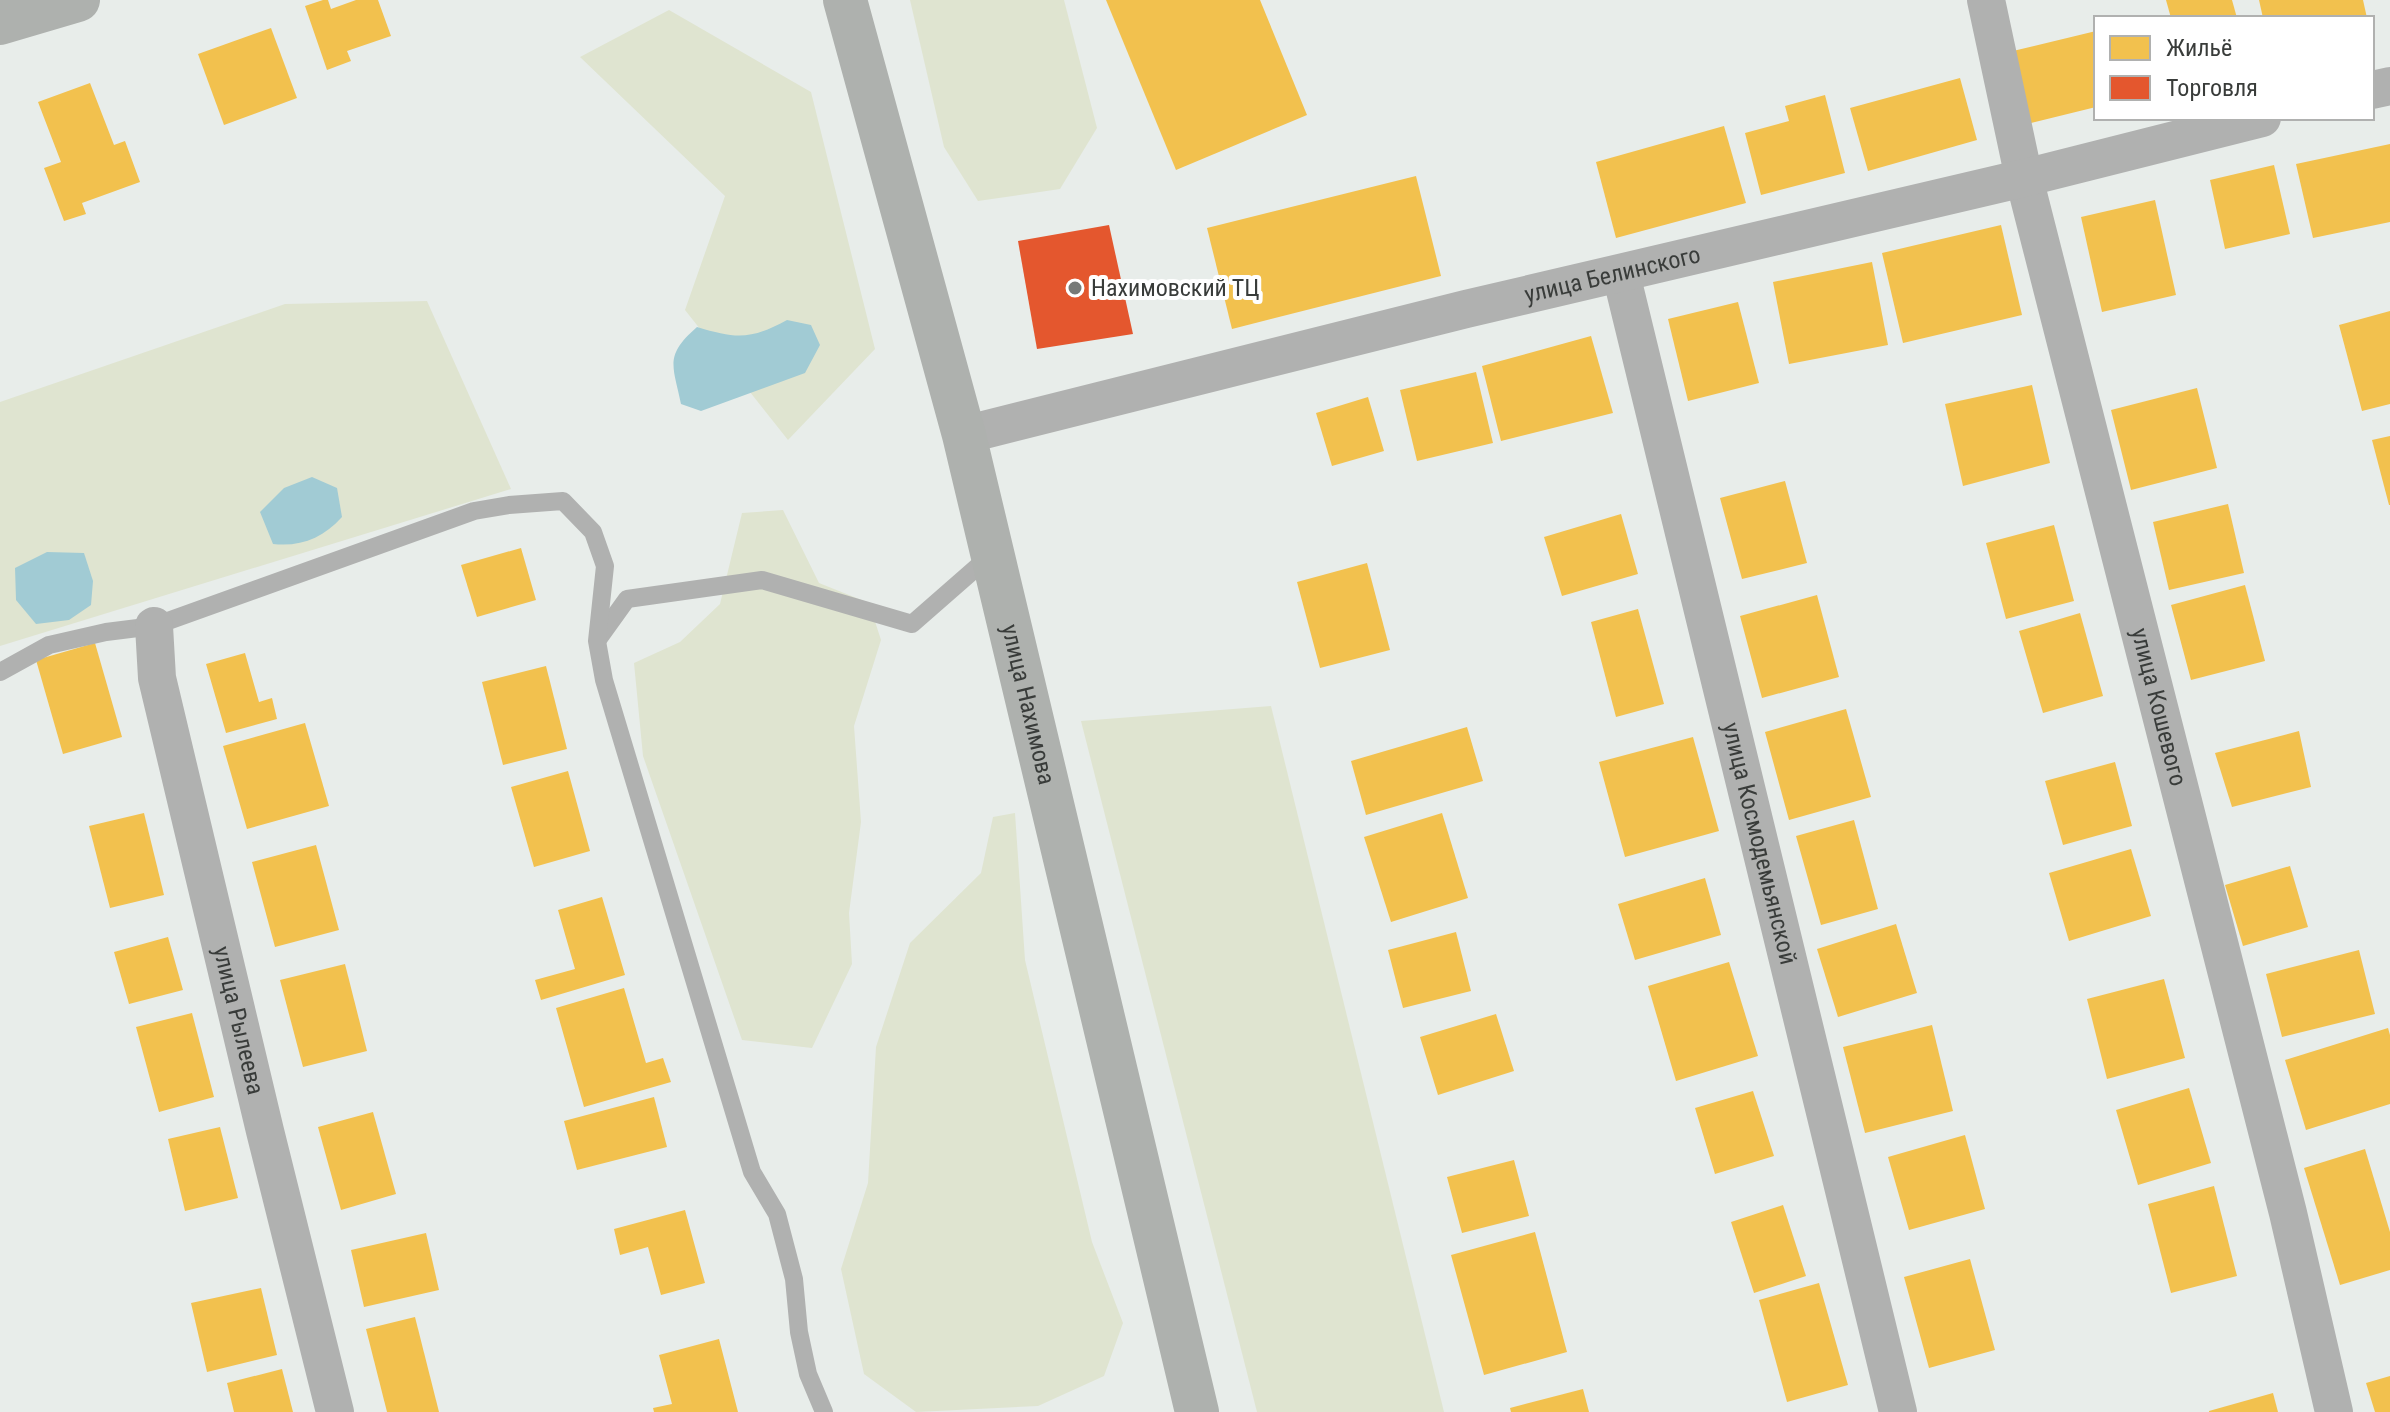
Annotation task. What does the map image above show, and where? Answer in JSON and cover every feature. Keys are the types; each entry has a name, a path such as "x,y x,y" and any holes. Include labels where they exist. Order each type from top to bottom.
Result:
{"main road":[{"path":"0,23 78,0"},
{"name":"улица Нахимова","path":"845,0 964,435 1197,1412"}],"street":[{"name":"улица Кошевого","path":"1986,0 2024,178 2288,1213 2334,1412"},
{"name":"улица Белинского","path":"964,435 1466,309 2024,178 2254,120"},
{"name":"улица Космодемьянской","path":"1621,274 1898,1412"},
{"name":"улица Рылеева","path":"154,626 157,678 335,1412"}],"lane":[{"path":"0,672 49,645 106,632 154,626 474,511 563,501 593,532 605,566 597,641 604,680 752,1172 777,1214 794,1279 799,1332 808,1374 824,1412"},
{"path":"597,641 627,599 762,580 912,624 992,554"}],"green space":[{"path":"910,0 1064,0 1097,128 1060,189 978,201 944,147"},
{"path":"669,10 811,92 875,349 788,440 685,310 725,196 580,57"},
{"path":"427,301 511,489 0,646 0,402 285,304"},
{"path":"783,510 819,583 869,603 881,640 854,726 861,822 849,913 852,964 812,1048 742,1040 643,756 634,663 680,642 720,604 742,513"},
{"path":"1271,706 1444,1412 1257,1412 1081,721"},
{"path":"1015,813 1025,960 1092,1242 1123,1323 1104,1376 1038,1406 916,1412 864,1374 841,1269 868,1183 876,1047 910,943 981,873 993,817"}],"water":[{"path":"787,320 811,325 820,345 805,373 701,411 681,404 675,380 675,354 697,327 743,336"},
{"path":"312,477 337,488 342,517 311,540 273,544 260,512 284,488"},
{"path":"47,552 84,553 93,581 91,605 69,620 36,624 16,600 15,568"}],"building: Жильё":[{"path":"328,0 331,9 356,0 378,0 391,36 347,51 351,61 327,70 305,6"},
{"path":"1106,0 1260,0 1307,115 1176,170"},
{"path":"2166,0 2232,0 2236,16 2170,16"},
{"path":"2259,0 2363,0 2367,16 2263,16"},
{"path":"271,28 297,98 224,125 198,54"},
{"path":"2094,31 2094,107 2031,123 2013,51"},
{"path":"1960,78 1977,140 1868,171 1850,108"},
{"path":"90,83 114,145 125,141 140,182 82,203 86,214 64,221 44,168 61,162 38,102"},
{"path":"1825,95 1845,173 1761,195 1745,133 1789,121 1785,106"},
{"path":"1724,126 1746,203 1616,238 1596,162"},
{"path":"2390,144 2390,222 2313,238 2296,164"},
{"path":"2274,165 2290,234 2225,249 2210,180"},
{"path":"1416,176 1441,276 1232,329 1207,228"},
{"path":"2155,200 2176,295 2102,312 2081,217"},
{"path":"2001,225 2022,315 1903,343 1882,253"},
{"path":"1872,262 1888,345 1789,364 1773,282"},
{"path":"1738,302 1759,383 1688,401 1668,319"},
{"path":"2390,311 2390,404 2362,411 2339,325"},
{"path":"1591,336 1613,413 1501,441 1482,366"},
{"path":"1476,372 1493,443 1417,461 1400,390"},
{"path":"2032,385 2050,463 1963,486 1945,404"},
{"path":"2197,388 2217,468 2131,490 2111,410"},
{"path":"1368,397 1384,451 1332,466 1316,413"},
{"path":"2390,436 2390,505 2389,505 2372,440"},
{"path":"1785,481 1807,563 1742,579 1720,498"},
{"path":"2228,504 2244,573 2169,590 2153,522"},
{"path":"1621,514 1638,574 1562,596 1544,537"},
{"path":"2054,525 2074,601 2006,619 1986,543"},
{"path":"521,548 536,600 477,617 461,565"},
{"path":"1367,563 1390,650 1320,668 1297,582"},
{"path":"2245,585 2265,661 2191,680 2171,605"},
{"path":"1817,595 1839,677 1762,698 1740,616"},
{"path":"1638,609 1664,704 1616,717 1591,622"},
{"path":"2080,613 2103,696 2043,713 2019,631"},
{"path":"95,643 122,737 63,754 36,660"},
{"path":"245,653 259,702 272,698 277,719 226,733 206,664"},
{"path":"546,666 567,749 503,765 482,682"},
{"path":"1846,709 1871,797 1789,820 1765,732"},
{"path":"305,723 329,806 247,829 223,746"},
{"path":"1467,727 1483,781 1366,815 1351,761"},
{"path":"2299,731 2311,787 2232,807 2215,753"},
{"path":"1693,737 1719,831 1625,857 1599,762"},
{"path":"2115,762 2132,826 2063,845 2045,781"},
{"path":"568,771 590,851 534,867 511,787"},
{"path":"144,813 164,895 110,908 89,826"},
{"path":"1442,813 1468,898 1391,922 1364,837"},
{"path":"1854,820 1878,909 1821,925 1796,836"},
{"path":"316,845 339,930 275,947 252,862"},
{"path":"2131,849 2151,916 2069,941 2049,873"},
{"path":"2290,866 2308,927 2243,946 2225,885"},
{"path":"1705,878 1721,935 1635,960 1618,904"},
{"path":"602,897 625,975 541,1000 535,980 575,969 558,910"},
{"path":"1896,924 1917,993 1838,1017 1817,949"},
{"path":"1456,932 1471,991 1403,1008 1388,950"},
{"path":"168,937 183,990 129,1004 114,952"},
{"path":"2359,950 2375,1014 2282,1037 2266,974"},
{"path":"1729,962 1758,1056 1676,1081 1648,986"},
{"path":"345,964 367,1051 303,1067 280,980"},
{"path":"2164,979 2185,1058 2107,1079 2087,999"},
{"path":"624,988 646,1063 663,1058 671,1082 584,1107 556,1008"},
{"path":"192,1013 214,1097 159,1112 136,1027"},
{"path":"1496,1014 1514,1071 1438,1095 1420,1037"},
{"path":"1932,1025 1953,1111 1865,1133 1843,1047"},
{"path":"2388,1028 2390,1104 2306,1130 2285,1060"},
{"path":"2189,1088 2211,1163 2138,1185 2116,1110"},
{"path":"1753,1091 1774,1156 1715,1174 1695,1108"},
{"path":"654,1097 667,1147 577,1170 564,1121"},
{"path":"373,1112 396,1194 341,1210 318,1127"},
{"path":"220,1127 238,1198 185,1211 168,1139"},
{"path":"1965,1135 1985,1209 1909,1230 1888,1157"},
{"path":"2365,1149 2390,1232 2390,1270 2340,1285 2304,1168"},
{"path":"1514,1160 1529,1216 1462,1233 1447,1177"},
{"path":"2214,1186 2237,1276 2171,1293 2148,1204"},
{"path":"1783,1205 1806,1276 1754,1293 1731,1222"},
{"path":"685,1210 705,1283 661,1295 648,1247 620,1255 614,1229"},
{"path":"1535,1232 1567,1352 1484,1375 1451,1255"},
{"path":"426,1233 439,1290 364,1307 351,1250"},
{"path":"1970,1259 1995,1350 1929,1368 1904,1277"},
{"path":"1819,1283 1848,1385 1787,1402 1759,1300"},
{"path":"261,1288 277,1355 207,1372 191,1303"},
{"path":"415,1317 439,1412 387,1412 366,1329"},
{"path":"719,1339 738,1412 654,1412 653,1408 672,1404 659,1355"},
{"path":"282,1369 293,1412 234,1412 227,1383"},
{"path":"2390,1376 2390,1412 2375,1412 2366,1383"},
{"path":"1583,1389 1589,1412 1511,1412 1510,1408"},
{"path":"2273,1393 2278,1412 2209,1412 2209,1411"}],"building: Торговля":[{"name":"Нахимовский ТЦ","path":"1109,225 1133,334 1037,349 1018,241"}],"place":[{"name":"Нахимовский ТЦ","path":"1075,288"}]}
